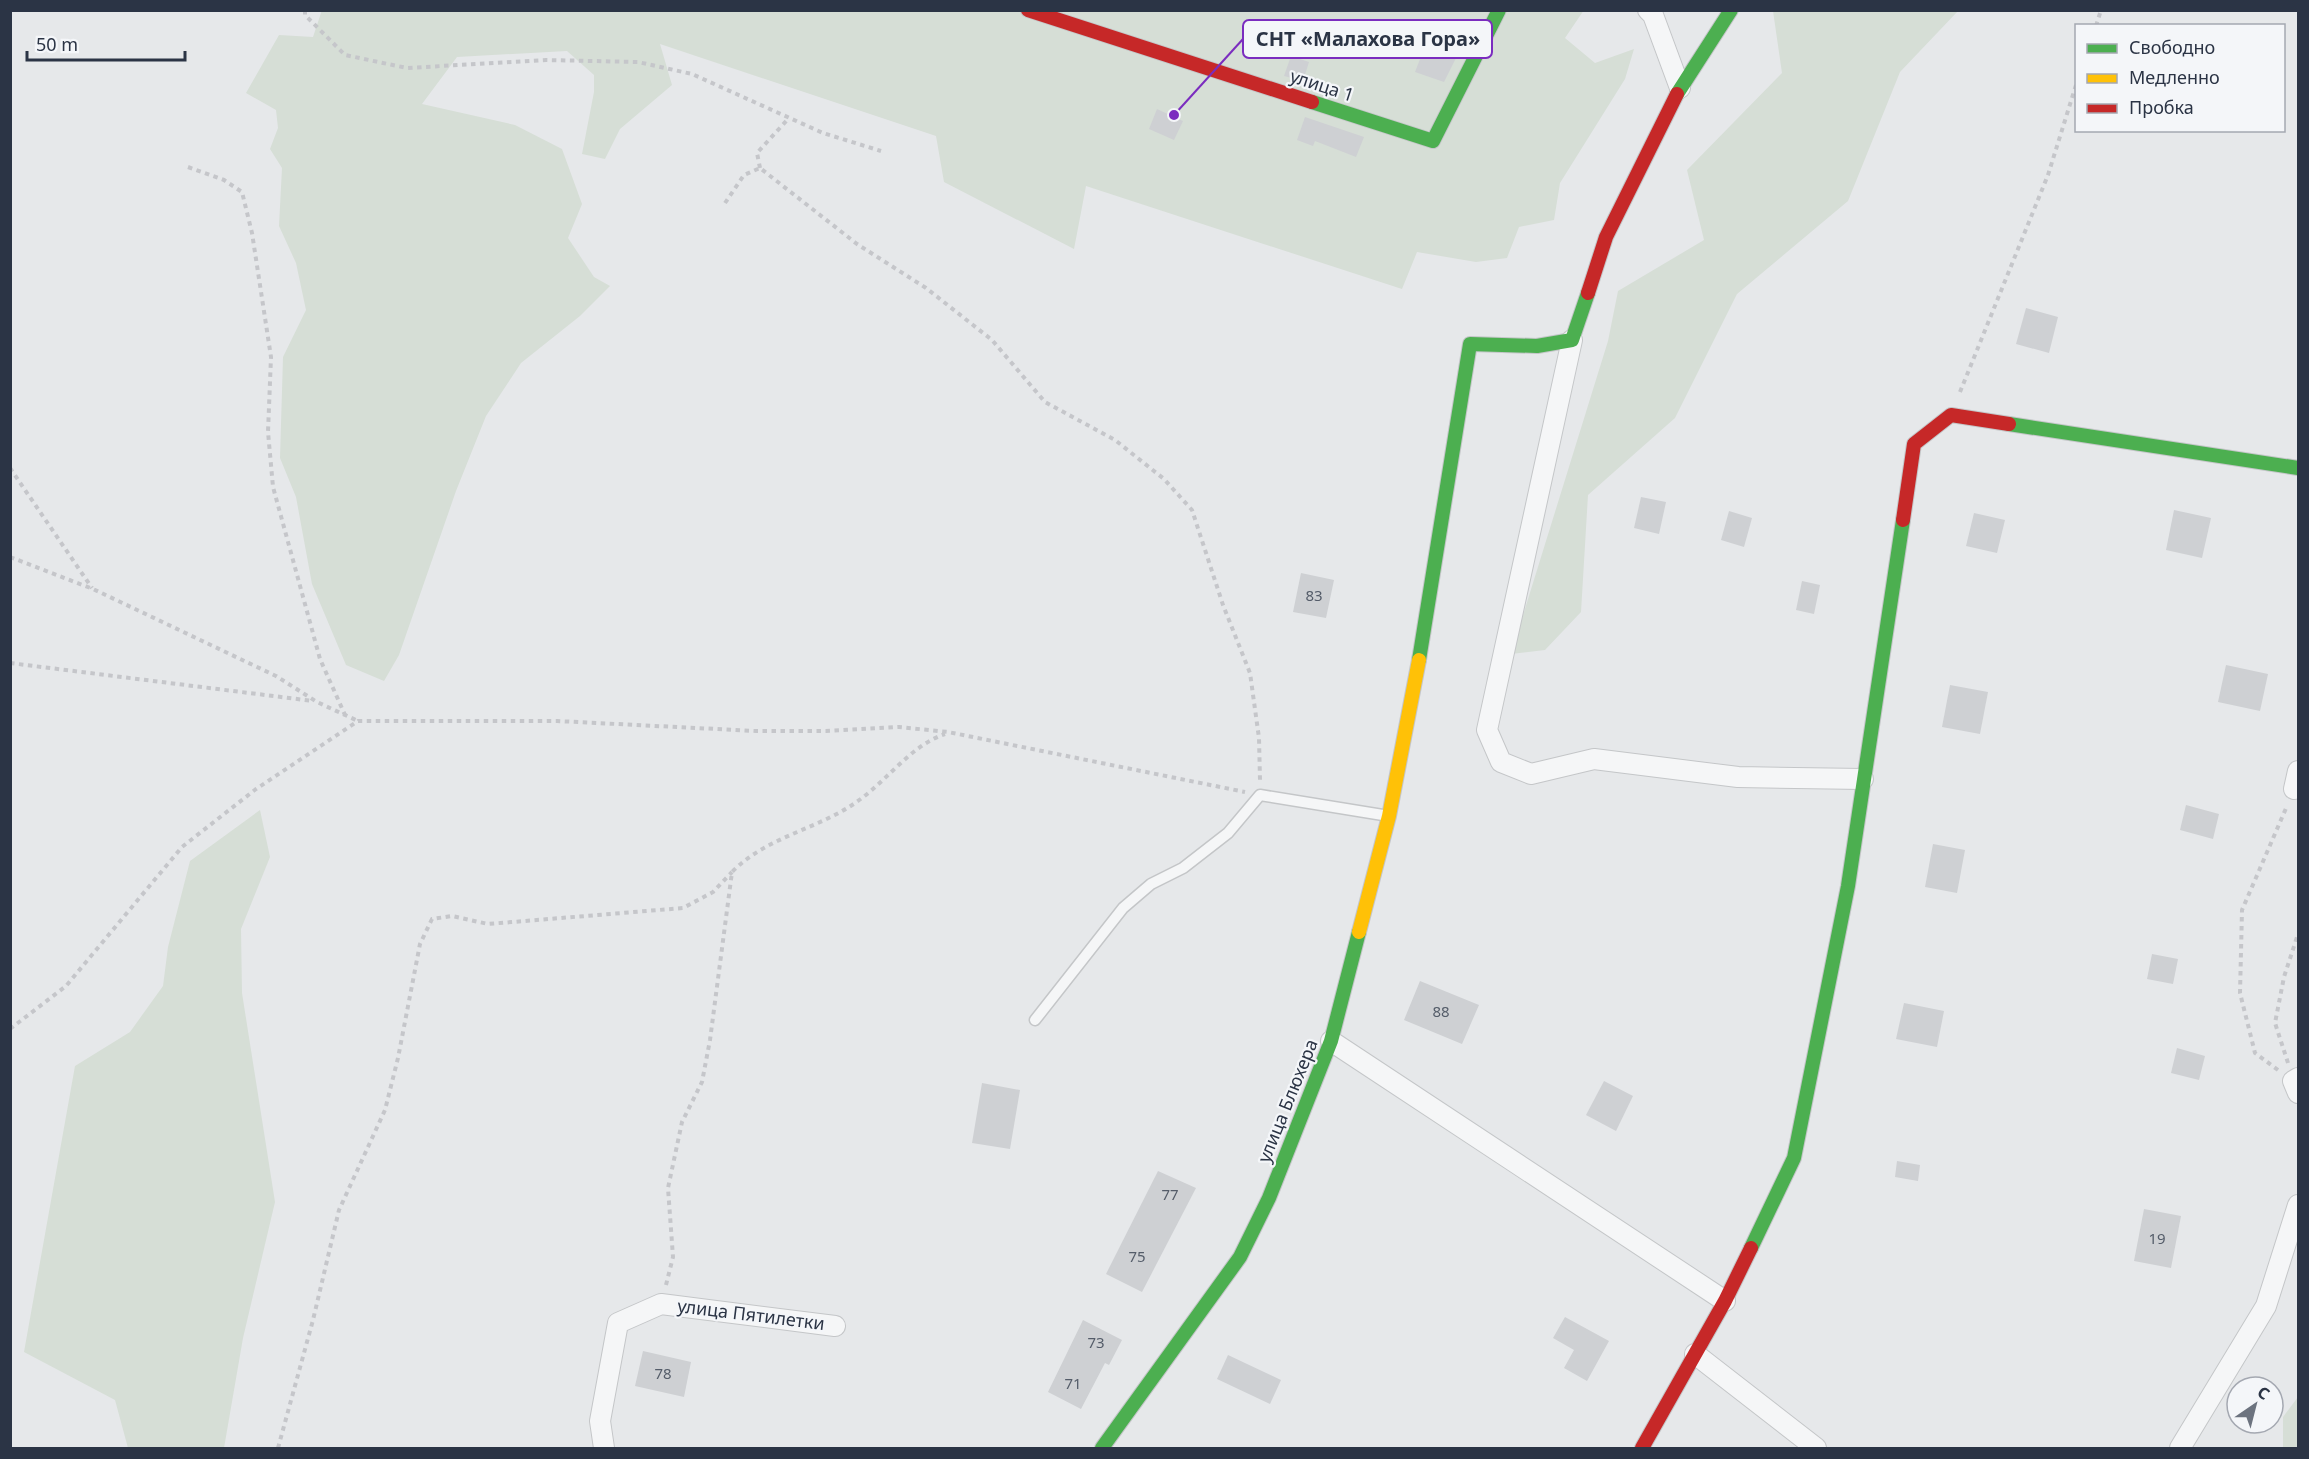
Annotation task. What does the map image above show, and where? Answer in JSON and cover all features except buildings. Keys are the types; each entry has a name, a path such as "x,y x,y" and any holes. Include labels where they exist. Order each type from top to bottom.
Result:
{"street":[{"name":"улица 1","path":"1028,10 1433,141 1499,10"},
{"path":"1648,10 1653,15 1680,88"},
{"path":"1731,10 1680,88 1605,237 1572,340 1487,730 1501,762 1531,774 1594,759 1738,777 1863,779"},
{"name":"улица Блюхера","path":"1102,1449 1240,1257 1269,1198 1331,1041 1389,816 1409,723 1470,344 1537,346 1572,340"},
{"path":"1642,1449 1725,1301 1794,1158 1848,886 1914,444 1951,415 2298,468"},
{"path":"1331,1041 1725,1301"},
{"path":"2180,1449 2266,1306 2298,1205"},
{"name":"улица Пятилетки","path":"604,1449 600,1421 618,1323 661,1304 835,1326"},
{"path":"1695,1354 1816,1449"}],"lane":[{"path":"1035,1020 1123,908 1151,884 1183,868 1228,833 1260,795 1389,816"}],"path":[{"path":"305,10 305,15 345,56 407,68 546,60 638,62 692,74 788,119 823,133 881,151"},
{"path":"1951,415 2048,175 2075,88"},
{"path":"10,557 93,589 276,676 317,702 358,721 557,721 756,731 826,731 899,727 948,732 1260,795 1259,738 1250,673 1222,605 1192,510 1164,479 1115,440 1045,402 992,340 926,288 857,244 760,168 757,153 788,119"},
{"path":"188,167 224,180 242,192 252,233 271,357 268,432 273,487 320,659 345,715"},
{"path":"725,203 744,175 760,168"},
{"path":"10,468 93,589"},
{"path":"10,663 317,702"},
{"path":"10,1029 66,986 182,847 256,789 358,721"},
{"path":"278,1449 313,1320 339,1210 385,1110 398,1058 420,944 432,919 452,916 488,924 683,908 713,892 759,849 830,819 862,798 926,740 948,732"},
{"path":"2296,780 2242,910 2240,993 2255,1053 2297,1084"},
{"path":"661,1304 673,1257 668,1188 682,1122 702,1082 732,872"},
{"path":"2297,1084 2275,1023 2284,977 2298,934"}],"shaded area":[{"path":"322,10 1584,10 1565,38 1595,63 1634,49 1625,79 1560,183 1554,220 1519,227 1507,258 1476,262 1417,252 1402,289 1086,186 1074,249 944,182 936,136 660,44 672,85 620,129 605,159 582,154 594,92 594,75 567,51 457,57 422,104 515,125 562,149 582,204 568,238 594,277 610,286 580,316 521,363 486,416 456,491 399,655 384,681 346,665 312,584 296,497 280,458 283,357 306,310 296,263 279,226 282,168 270,149 278,128 276,110 246,93 279,35 313,37"},
{"path":"1773,11 1958,11 1900,72 1848,201 1737,294 1675,418 1588,495 1581,612 1545,650 1511,654 1608,341 1618,291 1704,240 1687,170 1782,73"},
{"path":"260,810 270,857 241,929 242,993 275,1202 243,1338 224,1448 128,1448 115,1400 24,1352 75,1066 130,1032 163,986 168,947 190,861"},
{"path":"2298,1397 2298,1448 2283,1448 2285,1414"}],"traffic: fast":[{"path":"1312,102 1433,141 1499,10"},
{"path":"1677,94 1731,10"},
{"path":"1419,660 1470,344 1537,346 1572,340 1588,293"},
{"path":"2009,424 2298,468"},
{"path":"1751,1248 1794,1158 1848,886 1903,520"},
{"path":"1102,1448 1240,1257 1269,1198 1331,1041 1359,932"}],"traffic: slow":[{"path":"1359,932 1389,816 1419,660"}],"traffic: jam":[{"path":"1028,10 1312,102"},
{"path":"1588,293 1606,237 1677,94"},
{"path":"1903,520 1914,444 1951,415 2009,424"},
{"path":"1642,1448 1725,1301 1751,1248"}],"place":[{"name":"СНТ «Малахова Гора»","path":"1174,115"}]}
